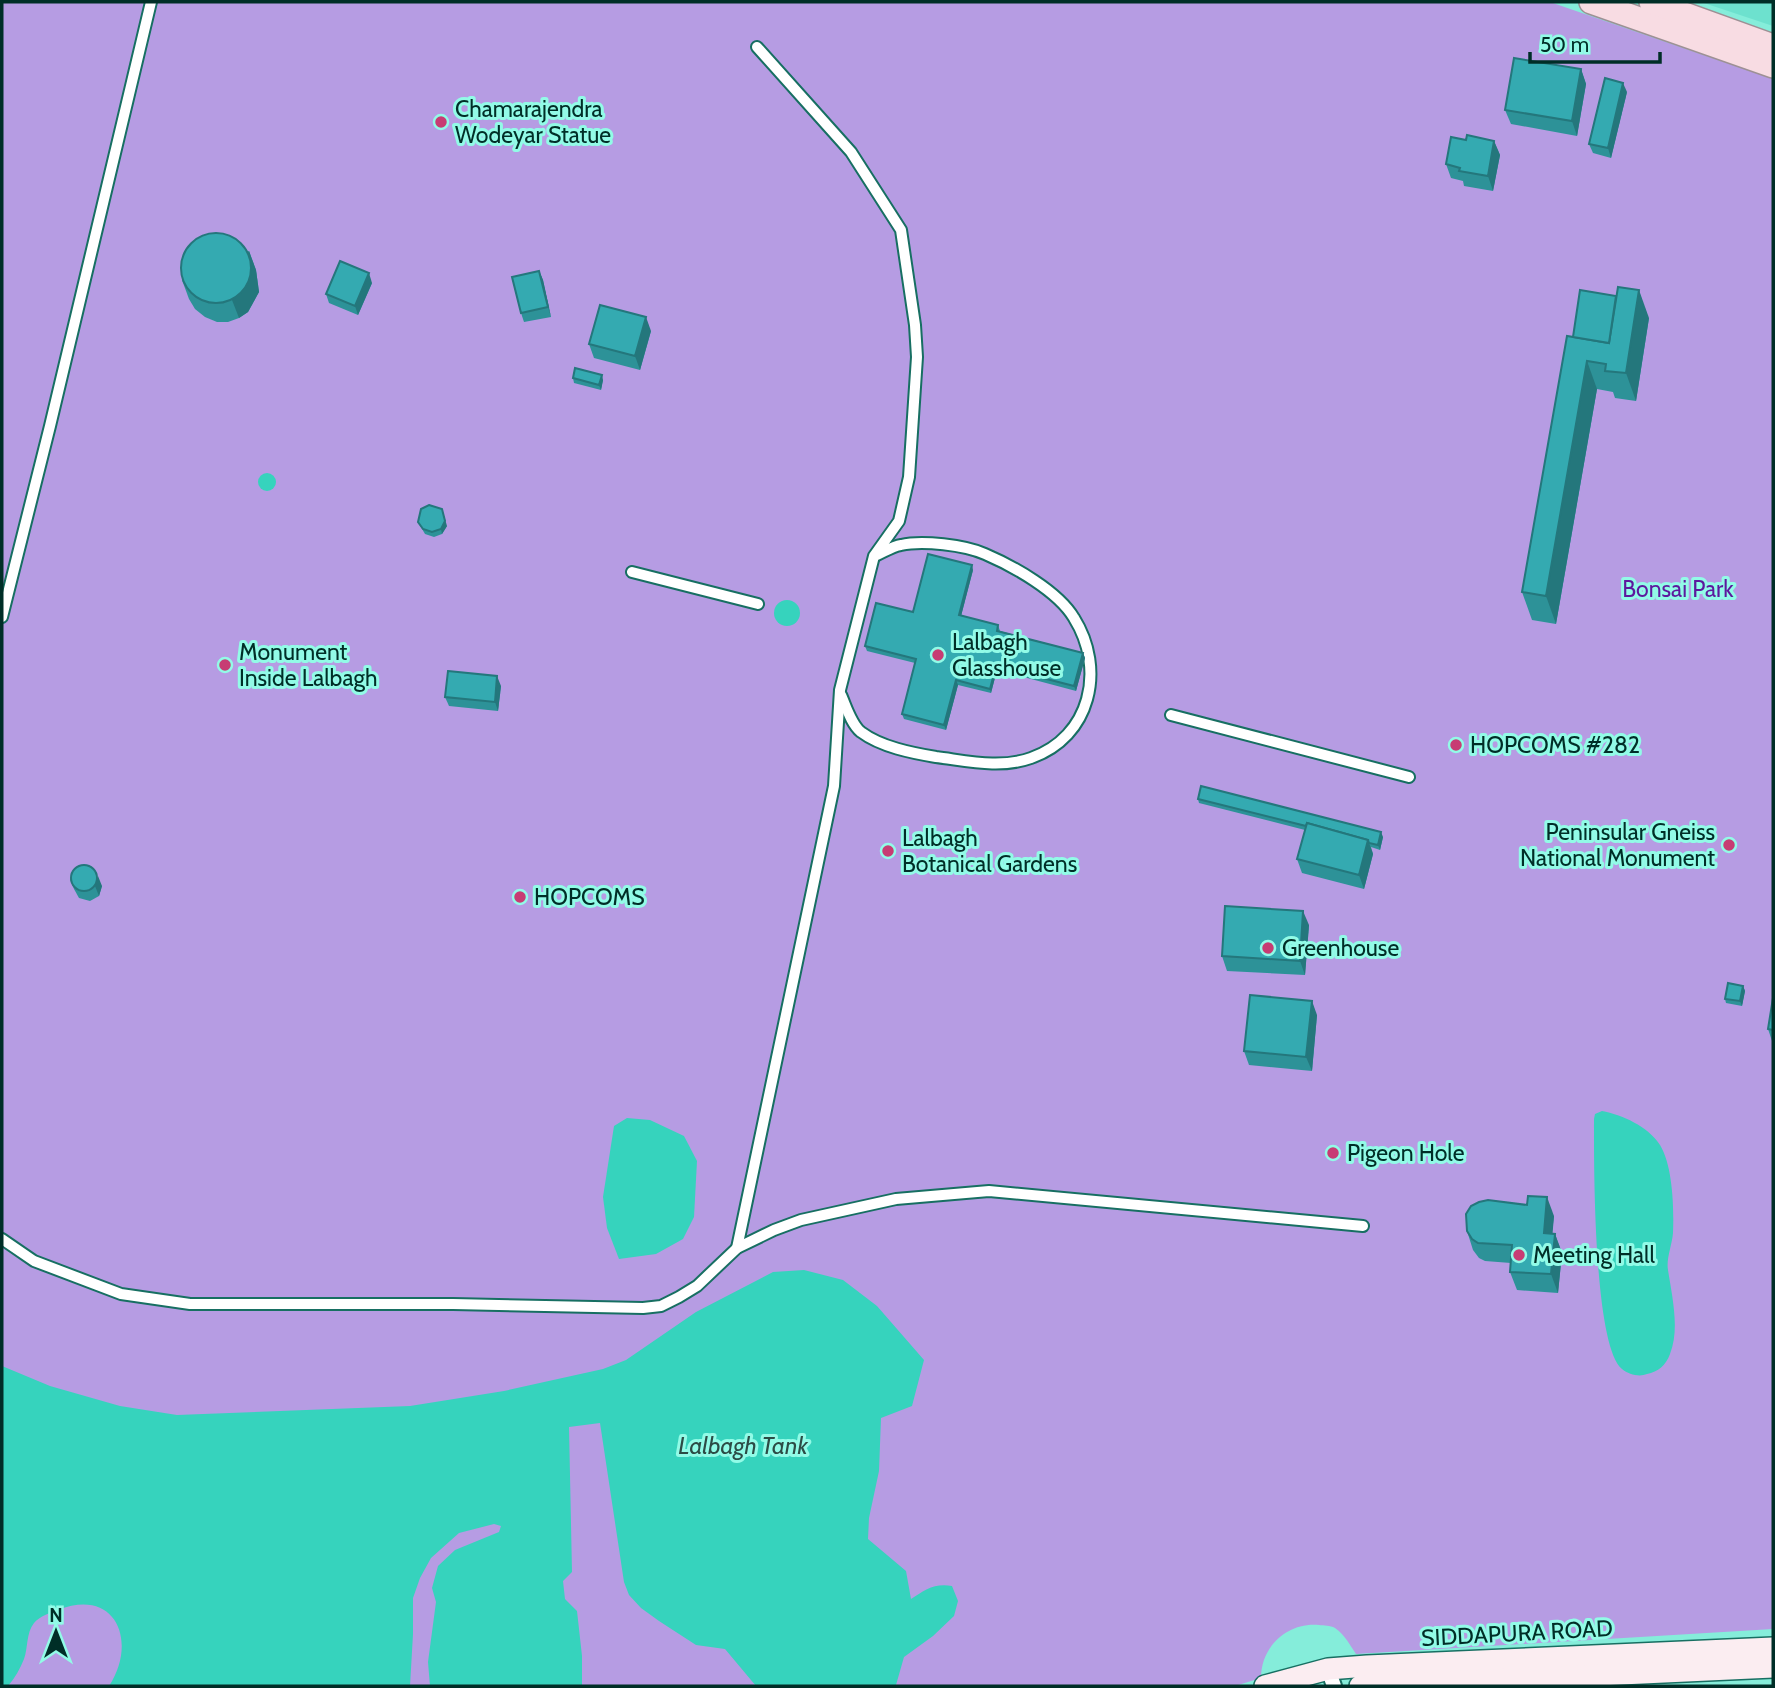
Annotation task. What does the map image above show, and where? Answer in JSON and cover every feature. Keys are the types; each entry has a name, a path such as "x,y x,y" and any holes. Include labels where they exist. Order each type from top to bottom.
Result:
{"main road":[{"path":"1591,2 1773,66"},
{"path":"1651,2 1773,46"},
{"name":"SIDDAPURA ROAD","path":"1265,1686 1331,1678 1773,1648"},
{"name":"SIDDAPURA ROAD","path":"1360,1686 1773,1667"}],"street":[{"path":"2,617 54,413 151,2"},
{"path":"737,1248 834,786 840,690 874,556 899,521 909,477 914,429 915,336 901,230 851,152 757,47"},
{"path":"840,690 860,731 885,743 920,754 986,764 1031,758 1054,745 1072,730 1090,694 1090,664 1084,635 1059,598 1027,577 984,553 926,543 900,545 874,556"},
{"path":"632,572 758,604"},
{"path":"1171,715 1409,776"},
{"path":"2,1239 34,1261 121,1294 190,1304 643,1308 661,1306 697,1286 737,1248 775,1230 814,1217 896,1199 989,1191 1363,1226"}],"shaded area":[{"path":"1701,2 1773,2 1773,26"}],"green space":[{"name":"Lalbagh Botanical Gardens","path":"2,2 1550,2 1773,79 1773,1629 1356,1654 1335,1628 1307,1625 1287,1632 1271,1647 1262,1667 1261,1678 1235,1686 2,1686"}],"water":[{"path":"263,473 271,473 276,482 274,489 263,491 258,486 258,478"},
{"path":"787,600 796,604 800,613 796,622 787,626 778,622 774,613 778,604"},
{"path":"1602,1111 1618,1115 1649,1132 1660,1145 1670,1176 1673,1233 1668,1266 1674,1312 1673,1344 1664,1365 1644,1375 1631,1374 1622,1369 1612,1353 1605,1326 1597,1251 1594,1172 1594,1119 1595,1114"},
{"path":"627,1118 650,1120 684,1136 697,1161 694,1217 683,1239 656,1254 619,1259 607,1228 603,1197 614,1126"},
{"name":"Lalbagh Tank","path":"804,1270 843,1280 877,1306 924,1360 912,1406 881,1418 879,1471 869,1518 868,1539 906,1571 911,1599 930,1588 946,1585 952,1586 958,1601 954,1616 933,1636 904,1657 896,1685 756,1686 725,1649 696,1645 641,1608 629,1595 624,1582 600,1423 569,1427 572,1572 563,1581 565,1599 577,1611 582,1686 430,1686 428,1662 436,1602 432,1588 438,1566 455,1550 499,1532 501,1526 494,1524 459,1533 431,1558 420,1578 413,1598 410,1686 109,1686 118,1669 121,1652 121,1637 116,1623 107,1612 95,1606 78,1605 48,1614 34,1623 19,1670 8,1686 2,1686 2,1366 50,1386 120,1406 177,1415 410,1406 504,1391 603,1369 626,1360 696,1312 773,1272"}],"building":[{"path":"1514,58 1581,69 1572,121 1505,110"},
{"path":"1605,78 1623,83 1608,148 1589,144"},
{"path":"1467,135 1494,141 1488,176 1459,171 1460,168 1446,164 1451,137 1466,140"},
{"path":"223,233 236,239 245,248 249,254 249,282 241,293 230,301 209,303 191,293 183,282 181,261 191,243 202,235"},
{"path":"340,261 369,273 355,306 326,294"},
{"path":"539,271 548,307 521,313 512,277"},
{"path":"1618,287 1639,290 1626,373 1605,371 1606,364 1587,361 1546,596 1522,592 1567,336 1609,343"},
{"path":"1580,290 1616,296 1609,343 1573,337"},
{"path":"600,305 646,317 635,356 589,344"},
{"path":"575,368 602,375 599,385 573,378"},
{"path":"429,505 442,509 445,521 441,529 432,532 423,529 418,522 421,509"},
{"path":"928,554 972,565 959,615 998,625 997,631 1083,653 1074,686 996,666 990,689 956,680 944,725 902,714 916,659 865,646 876,603 913,612"},
{"path":"448,671 497,676 495,702 445,697"},
{"path":"1201,786 1381,832 1378,845 1307,823 1306,826 1198,799"},
{"path":"1307,823 1368,840 1359,875 1297,859"},
{"path":"84,865 93,869 97,878 93,887 84,891 75,887 71,878 75,869"},
{"name":"Greenhouse","path":"1225,906 1303,911 1300,961 1222,956"},
{"path":"1728,983 1743,986 1740,1001 1725,999"},
{"name":"Greenhouse","path":"1250,995 1312,1001 1306,1057 1244,1051"},
{"path":"1773,998 1773,1030 1768,1029"},
{"name":"Meeting Hall","path":"1528,1196 1547,1197 1544,1233 1555,1234 1551,1274 1510,1272 1512,1245 1478,1243 1467,1231 1466,1214 1471,1206 1488,1200 1527,1205"}],"place":[{"name":"Chamarajendra Wodeyar Statue","path":"441,122"},
{"name":"Lalbagh Glasshouse","path":"938,655"},
{"name":"Monument Inside Lalbagh","path":"225,665"},
{"name":"HOPCOMS #282","path":"1456,745"},
{"name":"Peninsular Gneiss National Monument","path":"1729,845"},
{"name":"Lalbagh Botanical Gardens","path":"888,851"},
{"name":"HOPCOMS","path":"520,897"},
{"name":"Greenhouse","path":"1268,948"},
{"name":"Pigeon Hole","path":"1333,1153"},
{"name":"Meeting Hall","path":"1519,1255"}],"park label":[{"name":"Bonsai Park","path":"1678,589"}]}
